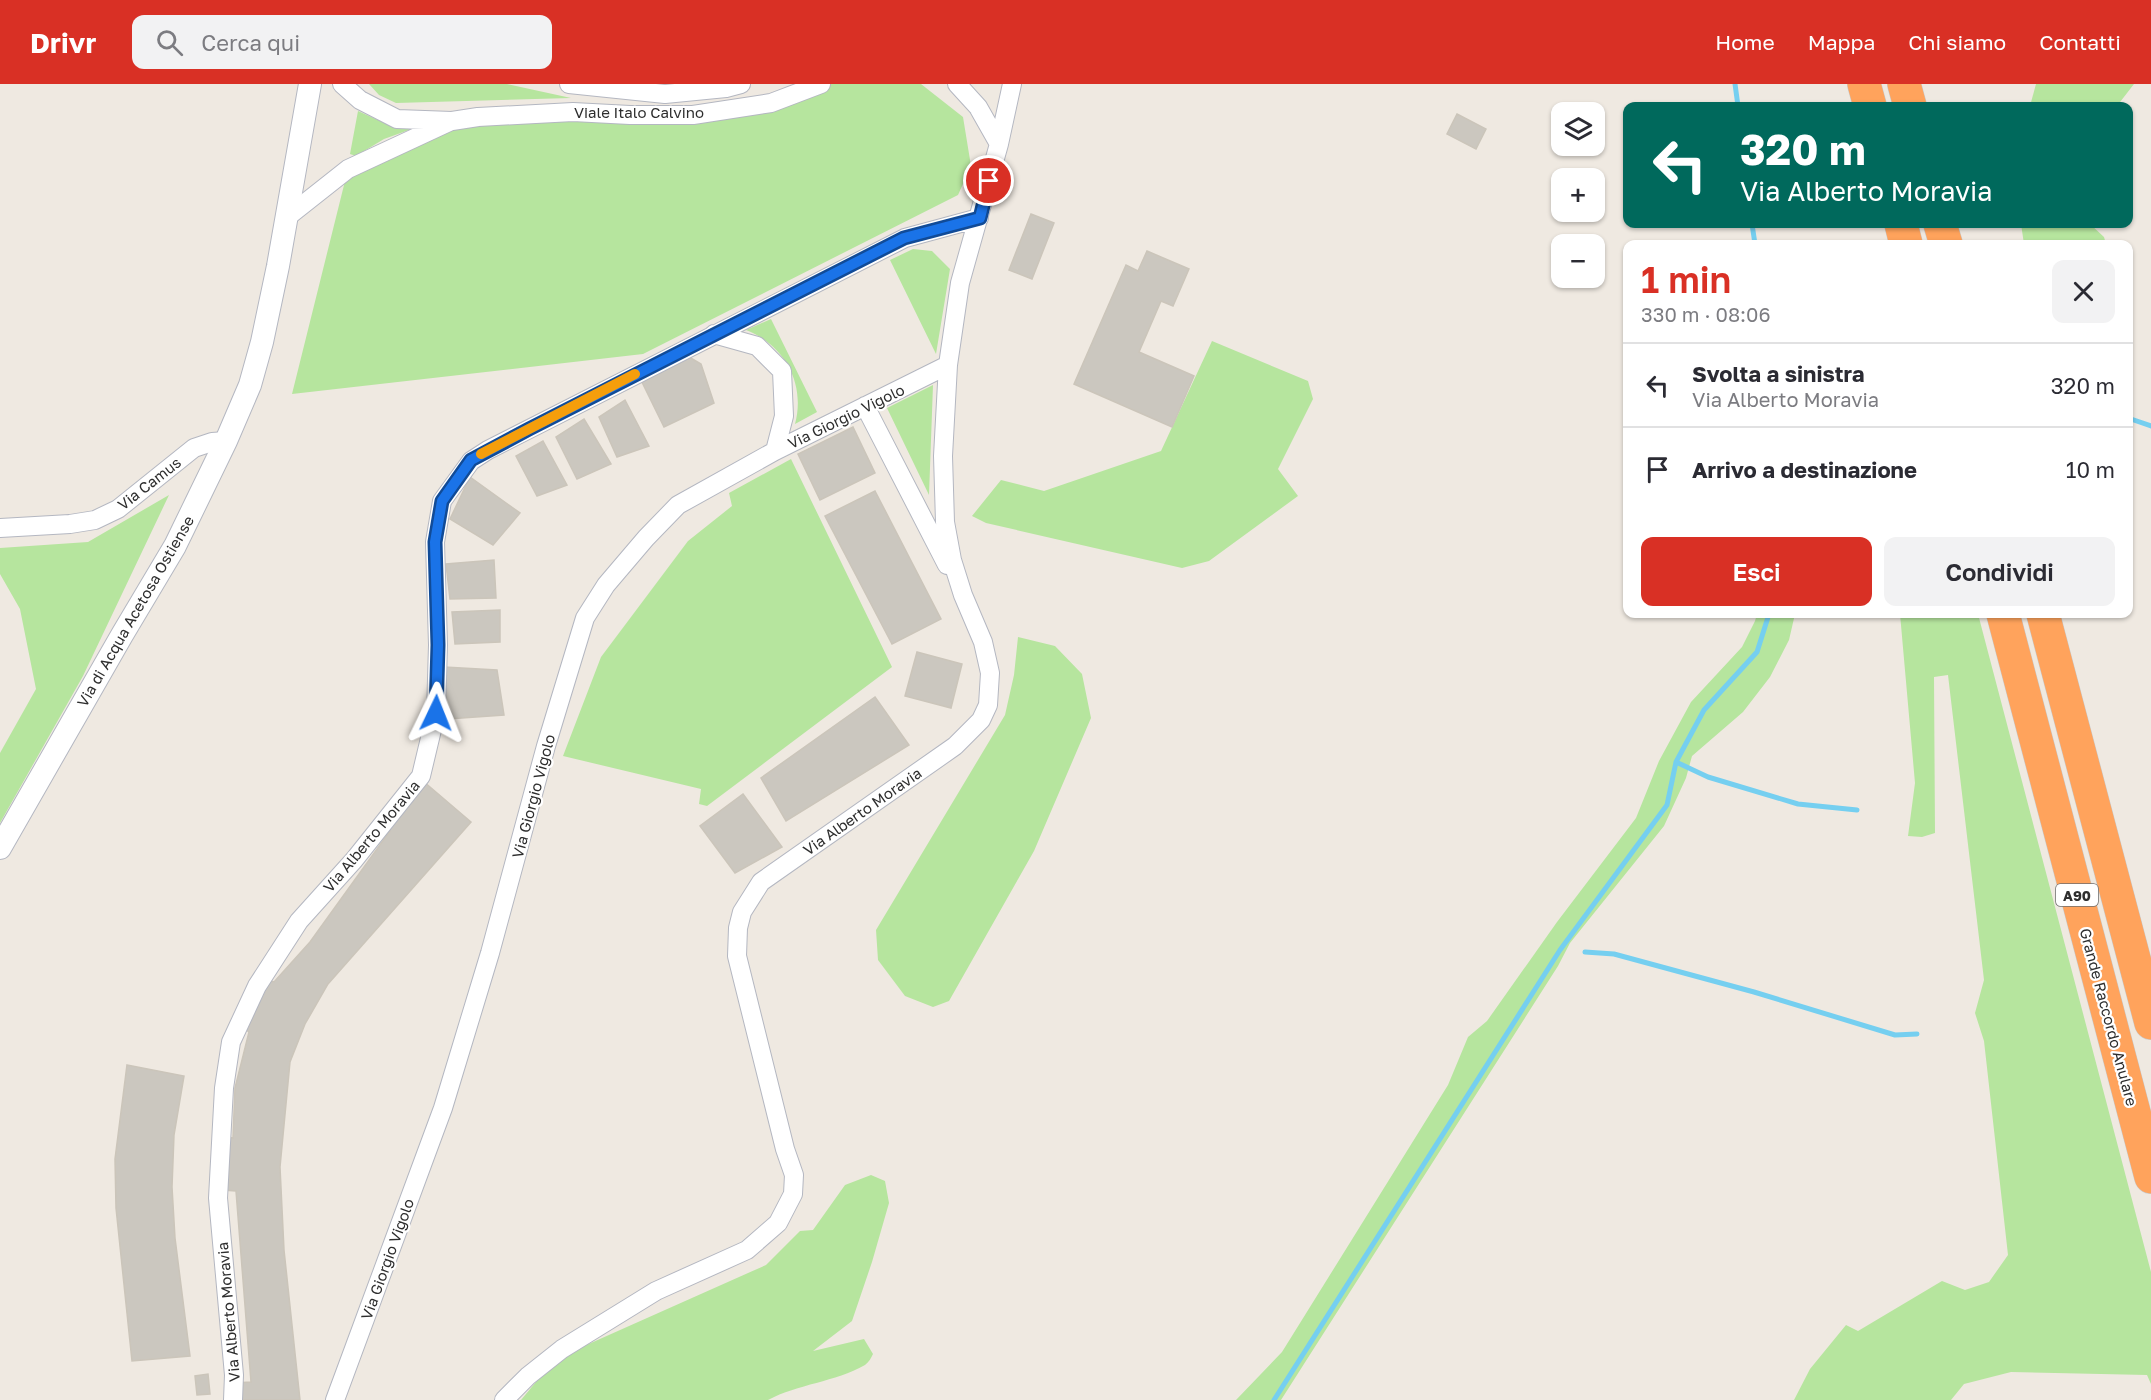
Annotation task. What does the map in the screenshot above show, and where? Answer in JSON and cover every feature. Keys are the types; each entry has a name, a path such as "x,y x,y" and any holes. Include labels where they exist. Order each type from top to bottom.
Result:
{"highway":[{"path":"1864,84 1869,102"},
{"path":"1904,84 1909,102"},
{"name":"Grande Raccordo Anulare","path":"2004,618 2151,1177"},
{"name":"A90","path":"2044,618 2151,1023"}],"street":[{"name":"Via di Acqua Acetosa Ostiense","path":"0,848 175,546 226,441 250,384 262,342 310,84"},
{"name":"Viale Italo Calvino","path":"342,84 360,100 397,119 453,121 477,117 573,112 693,115 771,103 821,84"},
{"name":"Viale Italo Calvino","path":"569,84 665,93 726,88 741,84"},
{"path":"957,84 978,106 999,144"},
{"name":"Via Alberto Moravia","path":"504,1400 528,1376 562,1349 656,1291 747,1250 778,1223 793,1194 795,1175 785,1149 737,956 738,928 742,912 761,882 955,746 981,720 988,705 990,689 988,658 977,625 963,595 952,560 945,522 943,456 948,365 960,283 980,218 1012,84"},
{"name":"Viale Italo Calvino","path":"286,218 348,169 453,121"},
{"name":"Via Alberto Moravia","path":"233,1400 234,1376 218,1198 224,1088 231,1042 257,986 299,921 354,860 421,776 436,713 438,645 435,542 442,501 471,460 488,450 904,238 980,218"},
{"path":"714,334 757,346 782,371 784,416 775,451"},
{"name":"Via Giorgio Vigolo","path":"335,1400 443,1108 490,952 546,746 585,618 606,585 678,505 775,451 948,365"},
{"path":"865,406 963,595"},
{"name":"Via Camus","path":"0,528 70,524 95,520 118,509 194,448 212,442 226,441"}],"green space":[{"path":"369,84 507,84 571,98 396,103 379,95"},
{"path":"830,84 921,84 963,117 971,166 958,195 643,354 292,394 348,169 478,117 693,115"},
{"path":"2036,84 2134,84 2120,102 2031,102"},
{"path":"358,111 380,121 408,125 409,130 384,139 356,156 350,154"},
{"path":"2022,228 2094,228 2105,240 2023,240"},
{"path":"913,249 932,251 950,269 936,354 890,260"},
{"path":"771,319 817,412 795,424 798,409 797,394 789,367 771,345 746,330"},
{"path":"1212,341 1308,381 1313,399 1278,469 1298,496 1209,561 1182,568 986,523 972,516 1001,480 1044,491 1161,451"},
{"path":"933,385 929,495 887,408"},
{"path":"791,459 892,667 707,806 699,804 701,789 563,756 601,657 688,541 732,506 729,493"},
{"path":"169,495 83,676 0,823 0,753 36,689 20,609 0,574 0,548 88,542"},
{"path":"1756,618 1794,618 1789,640 1770,677 1743,712 1692,756 1686,778 1664,826 1570,943 1558,966 1281,1400 1236,1400 1282,1352 1448,1085 1468,1037 1487,1021 1557,922 1636,818 1659,761 1691,702 1742,647"},
{"path":"1900,618 1979,618 2151,1272 2151,1384 2147,1375 2011,1372 1964,1384 1951,1400 1794,1400 1810,1369 1846,1325 1858,1331 1942,1281 1965,1290 1989,1282 2008,1255 1984,1041 1975,1013 1984,980 1948,675 1934,677 1935,833 1922,837 1908,836 1915,783"},
{"path":"1018,637 1055,646 1082,674 1091,718 1034,851 949,1001 933,1007 905,996 878,960 876,930 1005,715 1014,675"},
{"path":"871,1175 885,1181 889,1203 872,1262 852,1321 813,1351 864,1339 873,1354 865,1365 768,1400 521,1400 555,1359 766,1265 800,1231 813,1230 845,1185"}],"building":[{"path":"1457,114 1486,129 1476,149 1447,134"},
{"path":"1031,214 1054,223 1032,279 1009,270"},
{"path":"1147,251 1189,269 1173,306 1161,301 1139,352 1194,376 1172,427 1074,384 1126,265 1138,271"},
{"path":"689,357 701,364 714,403 664,427 641,380"},
{"path":"625,400 649,446 617,457 599,417"},
{"path":"584,419 611,464 577,479 556,437"},
{"path":"853,427 875,473 820,500 798,454"},
{"path":"543,441 567,485 537,496 516,456"},
{"path":"470,477 520,513 493,545 450,519"},
{"path":"875,491 941,619 892,644 825,516"},
{"path":"494,560 496,598 450,599 446,564"},
{"path":"500,610 500,642 455,644 452,612"},
{"path":"917,652 962,664 951,708 905,696"},
{"path":"444,667 497,670 504,715 448,719"},
{"path":"875,697 909,745 786,821 761,778"},
{"path":"423,781 471,822 328,984 305,1024 290,1062 280,1167 284,1250 300,1400 237,1400 234,1383 251,1382 236,1191 223,1190 221,1136 233,1138 235,1088 249,1032 242,1027 265,979 274,982 310,942 390,831 388,825"},
{"path":"743,794 782,847 735,873 700,826"},
{"path":"127,1065 184,1076 174,1135 172,1187 175,1238 190,1356 132,1361 116,1208 115,1159"},
{"path":"208,1374 210,1394 197,1395 195,1376"}],"waterway":[{"path":"1735,84 1737,102"},
{"path":"1753,228 1754,240"},
{"path":"2133,420 2151,426"},
{"path":"1274,1400 1560,950 1667,805 1676,762 1704,710 1757,652 1768,618"},
{"path":"1676,762 1708,777 1798,804 1857,810"},
{"path":"1585,952 1614,954 1754,992 1895,1035 1917,1034"}],"slow traffic":[{"path":"481,454 635,374"}],"route":[{"path":"436,713 438,645 435,542 442,501 471,460 904,238 980,218 989,181"}]}
